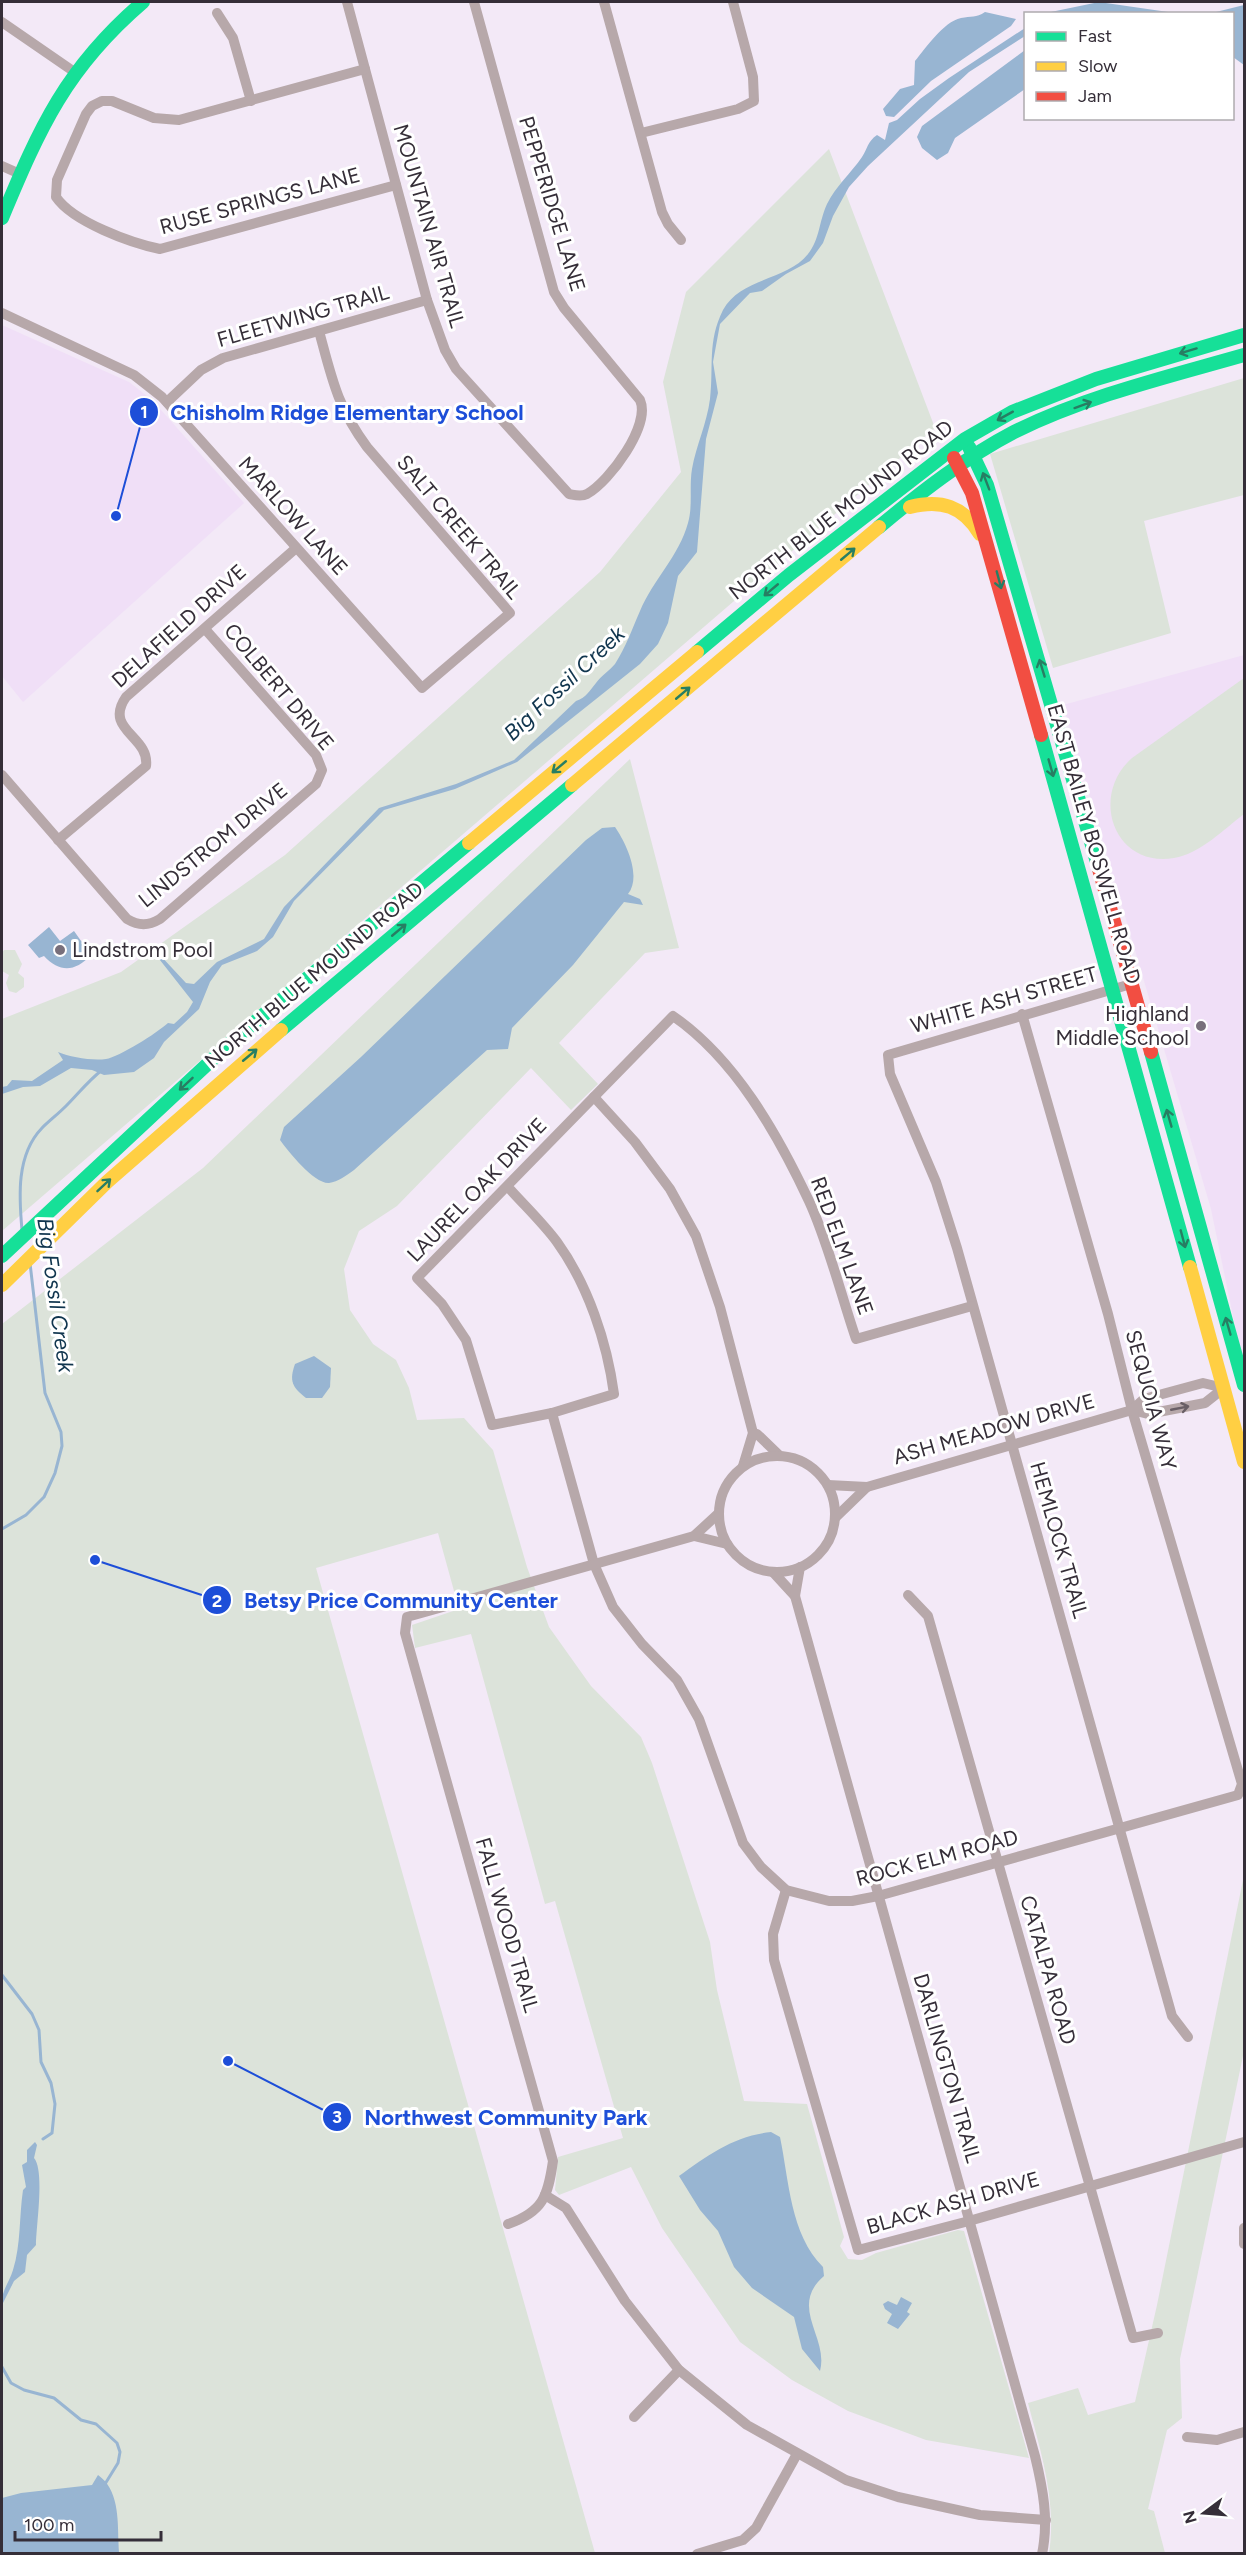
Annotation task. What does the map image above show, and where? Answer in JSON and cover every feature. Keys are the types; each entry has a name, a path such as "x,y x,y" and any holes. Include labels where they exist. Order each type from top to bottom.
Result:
{"main road":[{"path":"2,218 48,113 73,71 127,6 143,2"},
{"name":"NORTH BLUE MOUND ROAD","path":"3,1255 231,1043 789,575 950,450 1012,412 1096,379 1245,335"},
{"name":"NORTH BLUE MOUND ROAD","path":"2,1285 62,1226 229,1073 639,731 898,511 959,466 1017,431 1107,396 1245,355"},
{"name":"EAST BAILEY BOSWELL ROAD","path":"965,439 987,485 1097,860 1244,1383"},
{"name":"EAST BAILEY BOSWELL ROAD","path":"950,450 972,493 991,554 1245,1461"},
{"name":"NORTH BLUE MOUND ROAD","path":"898,511 929,501 954,507 974,523 991,554"},
{"path":"650,690 664,709"},
{"path":"1058,794 1066,792 1069,795 1083,837 1097,860"},
{"path":"1079,868 1089,879 1101,920 1106,925 1115,926"},
{"path":"1159,1149 1176,1144"},
{"path":"1174,1207 1193,1202"},
{"path":"1224,1388 1244,1383"}],"street":[{"name":"MOUNTAIN AIR TRAIL","path":"347,2 427,300 445,350 456,369 568,494 578,496 587,494 622,459"},
{"name":"PEPPERIDGE LANE","path":"474,2 554,292 564,308 640,399 644,409 642,420 622,459"},
{"path":"604,2 662,212 681,240"},
{"path":"641,133 748,106 754,101 756,92 753,77 733,2"},
{"path":"217,13 233,38 251,101 365,69"},
{"path":"2,22 73,71"},
{"name":"RUSE SPRINGS LANE","path":"251,101 179,120 166,121 112,101 102,101 86,114 70,148 54,189 61,205 69,213 141,245 160,249 396,185"},
{"path":"2,166 20,174"},
{"name":"FLEETWING TRAIL","path":"167,402 201,370 223,358 427,300"},
{"name":"MARLOW LANE","path":"2,313 134,375 167,402 295,549 422,688"},
{"name":"SALT CREEK TRAIL","path":"319,332 337,399 349,423 510,613 422,688"},
{"name":"DELAFIELD DRIVE","path":"58,840 146,766 147,758 144,749 122,724 119,715 120,706 126,698 295,549"},
{"name":"COLBERT DRIVE","path":"205,629 316,755 322,770"},
{"name":"LINDSTROM DRIVE","path":"2,775 127,919 136,924 152,924 316,784 322,770"},
{"name":"WHITE ASH STREET","path":"888,1055 1131,984"},
{"name":"SEQUOIA WAY","path":"1022,1014 1108,1314 1132,1410 1242,1784 1238,1795"},
{"name":"LAUREL OAK DRIVE","path":"552,1413 492,1425 465,1340 442,1304 417,1278 672,1016"},
{"name":"RED ELM LANE","path":"672,1016 696,1032 723,1062 764,1118 809,1202 856,1339 972,1306"},
{"name":"HEMLOCK TRAIL","path":"888,1055 890,1074 936,1182 1172,2016 1188,2037"},
{"path":"594,1097 634,1142 670,1189 696,1236 720,1307 753,1433 743,1466 726,1487 719,1513 727,1544 746,1563 772,1572 800,1567 825,1548 832,1533 835,1518 833,1498 828,1485 807,1464 779,1455 757,1434 753,1433"},
{"path":"508,1187 557,1242 584,1289 603,1344 613,1387 614,1394 552,1413"},
{"name":"ASH MEADOW DRIVE","path":"828,1485 867,1487 1132,1410 1144,1399 1203,1383 1224,1388"},
{"name":"ASH MEADOW DRIVE","path":"1132,1410 1148,1414 1205,1403 1224,1388"},
{"name":"ROCK ELM ROAD","path":"552,1413 594,1564 613,1607 642,1644 677,1680 699,1719 742,1843 761,1868 786,1890 829,1901 852,1901 878,1896 1238,1795"},
{"path":"743,1466 754,1460 779,1455"},
{"name":"ASH MEADOW DRIVE","path":"835,1518 867,1487"},
{"path":"594,1564 694,1536 719,1513"},
{"path":"694,1536 727,1544"},
{"name":"FALL WOOD TRAIL","path":"508,2224 528,2217 545,2195 550,2186 553,2161 405,1633 407,1617 594,1564"},
{"name":"DARLINGTON TRAIL","path":"800,1567 795,1596 1042,2484 1046,2520 1042,2553"},
{"name":"DARLINGTON TRAIL","path":"772,1572 795,1596"},
{"name":"CATALPA ROAD","path":"908,1595 928,1616 1133,2338 1158,2333"},
{"name":"BLACK ASH DRIVE","path":"786,1890 773,1934 774,1960 858,2250 969,2221 1090,2184 1245,2142"},
{"path":"545,2195 566,2208 626,2301 679,2370 747,2425 846,2480 898,2497 981,2515 1046,2520"},
{"path":"1245,2228 1245,2244"},
{"path":"634,2417 679,2370"},
{"path":"1187,2437 1217,2440 1245,2432"},
{"path":"697,2553 743,2540 756,2528 797,2454"}],"shaded area":[{"path":"829,149 935,428 2,1231 2,1019 121,972 285,855 600,572 681,472 663,382 686,292"},
{"path":"2,325 129,382 152,400 244,503 23,702 2,676"},
{"path":"1244,378 1244,495 1144,521 1171,633 1053,668 990,454"},
{"name":"Highland Middle School","path":"1244,655 1244,1357 1241,1355 1211,1209 1063,705"},
{"path":"1244,678 1244,814 1211,840 1184,856 1153,858 1136,852 1123,841 1114,826 1111,809 1112,791 1119,774 1132,758"},
{"path":"630,759 679,948 645,953 559,1043 598,1084 571,1110 531,1068 397,1206 359,1231 344,1269 350,1310 373,1344 396,1360 409,1388 417,1420 464,1418 493,1450 527,1567 549,1627 591,1686 641,1737 652,1763 710,1942 717,1990 744,2101 807,2104 844,2237 840,2246 848,2259 862,2260 876,2253 958,2230 964,2231 1029,2458 926,2440 848,2411 792,2380 740,2342 662,2228 631,2167 559,2195 555,2190 558,2157 623,2138 555,1901 545,1904 471,1634 415,1648 412,1625 459,1609 438,1533 316,1568 595,2553 2,2554 2,1324 203,1168"},
{"path":"4,950 15,950 22,964 18,973 24,978 24,987 16,993 9,991 6,983 9,975 2,971"},
{"path":"1244,1875 1244,2051 1180,2359 1182,2418 1167,2430 1148,2509 1154,2511 1165,2553 1049,2553 1051,2515 1049,2496 1028,2403 1078,2388 1088,2415 1135,2402 1157,2305"}],"water":[{"path":"1099,2 1168,12 1051,12"},
{"path":"1244,5 1244,65 1234,58 1234,12 1216,12"},
{"path":"985,12 1016,19 1011,26 931,81 894,117 886,116 883,109 900,89 914,85 915,61 935,36 954,20"},
{"path":"1024,29 1024,37 969,72 868,166 849,187 833,216 823,243 810,261 762,291 750,293 720,324 713,362 718,393 706,439 697,552 678,576 668,623 658,644 640,664 517,762 455,789 384,810 294,901 273,937 257,951 222,965 210,982 199,1009 164,1042 154,1058 134,1072 104,1075 92,1070 71,1068 40,1086 23,1087 2,1094 2,1087 7,1086 12,1080 32,1081 63,1060 58,1052 81,1058 106,1059 138,1044 168,1023 174,1024 187,1012 193,1002 156,955 159,954 186,983 194,984 217,962 264,939 284,907 379,808 456,784 514,760 576,701 588,694 619,658 645,600 684,535 690,510 692,469 710,399 713,344 723,310 741,291 789,269 808,254 815,242 824,210 831,197 862,157 871,140 877,135 885,140 889,123 897,120 920,99"},
{"path":"1024,51 1024,90 955,138 948,153 937,160 922,148 917,137 922,126"},
{"path":"615,827 628,850 633,869 632,887 628,894 640,899 643,905 624,902 573,965 512,1028 508,1049 487,1050 354,1170 342,1178 329,1183 309,1173 280,1140 284,1127 361,1057 586,840 602,828"},
{"name":"Lindstrom Pool","path":"49,927 60,941 74,931 91,955 79,965 67,968 50,962 44,956 39,958 28,945"},
{"path":"314,1356 331,1368 330,1387 322,1398 306,1398 293,1383 293,1370 295,1364"},
{"path":"771,2132 780,2137 797,2223 812,2254 823,2267 824,2276 814,2288 809,2299 809,2311 821,2358 820,2371 802,2349 794,2317 752,2288 734,2267 718,2231 700,2210 679,2176 733,2142"},
{"path":"35,2142 37,2145 34,2158 39,2174 36,2245 27,2255 25,2272 14,2281 2,2305 3,2295 13,2270 23,2190 26,2187 22,2165 27,2162 27,2150"},
{"path":"901,2297 912,2303 907,2312 910,2314 898,2329 887,2323 892,2314 885,2309 883,2304 888,2301 897,2305"},
{"path":"98,2475 106,2482 115,2501 119,2553 2,2553 2,2498 21,2493 92,2485"}],"waterway":[{"name":"Big Fossil Creek","path":"22,1230 20,1190 23,1163 27,1151 42,1128 102,1070"},
{"name":"Big Fossil Creek","path":"2,1529 26,1515 44,1497 55,1473 62,1446 61,1432 45,1393 30,1263"},
{"name":"Big Fossil Creek","path":"2,1975 32,2014 39,2030 41,2062 51,2083 55,2104 52,2133 43,2139"},
{"name":"Big Fossil Creek","path":"2,2367 11,2383 24,2390 54,2398 81,2420 96,2424 117,2443 120,2452 118,2463 105,2484"}],"traffic: fast":[{"path":"2,218 29,155 58,101 94,51 116,26 143,2"},
{"path":"697,652 789,575 965,439 1012,412 1096,379 1244,335"},
{"path":"879,527 944,476 1014,432 1099,398 1244,355"},
{"path":"969,447 987,485 1099,869"},
{"path":"1041,735 1190,1267"},
{"path":"281,1030 572,785"},
{"path":"2,1256 230,1043 469,843"},
{"path":"1151,1052 1244,1385"}],"traffic: slow":[{"path":"910,507 932,504 950,507 966,517 980,534"},
{"path":"572,785 879,527"},
{"path":"469,843 697,652"},
{"path":"2,1285 107,1182 281,1030"},
{"path":"1190,1267 1244,1462"}],"traffic: jam":[{"path":"954,458 972,493 1041,735"},
{"path":"1099,869 1151,1052"}],"place":[{"name":"Chisholm Ridge Elementary School","path":"116,516"},
{"name":"Lindstrom Pool","path":"60,950"},
{"name":"Highland Middle School","path":"1201,1026"},
{"name":"Betsy Price Community Center","path":"95,1560"},
{"name":"Northwest Community Park","path":"228,2061"}]}
